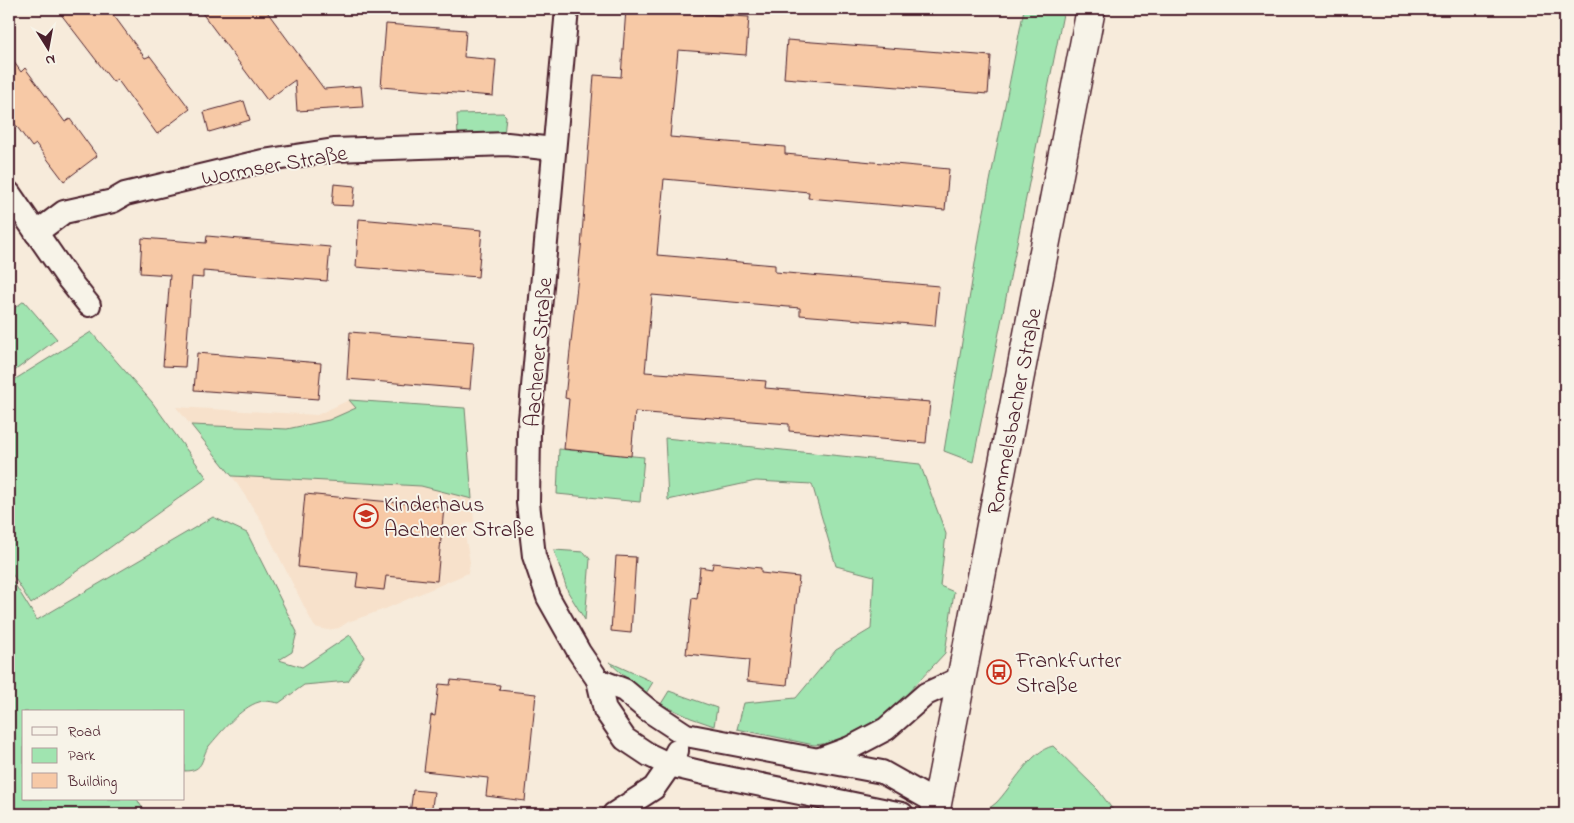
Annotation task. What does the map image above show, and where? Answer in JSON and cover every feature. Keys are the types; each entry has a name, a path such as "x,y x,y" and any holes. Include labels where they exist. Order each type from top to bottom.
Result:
{"main road":[{"name":"Rommelsbacher Straße","path":"936,809 1091,9"}],"street":[{"name":"Aachener Straße","path":"567,9 529,431 528,503 531,539 534,556 548,597 579,652 598,680 605,710 625,738 649,755 670,765"},
{"name":"Wormser Straße","path":"36,234 64,212 113,201 126,194 263,161 340,150 506,144 554,149"},
{"path":"9,193 68,280 89,305"},
{"path":"819,760 850,748 886,729 926,694 962,678"},
{"path":"598,680 624,690 648,710 686,735 757,750 882,772 936,809"},
{"path":"614,814 654,788 670,765 686,735"},
{"path":"670,765 902,814"}],"shaded area":[{"name":"Kinderhaus Aachener Straße","path":"349,400 465,408 474,522 463,524 470,562 468,573 385,609 348,622 339,628 327,630 315,627 259,517 232,476 176,407 317,415"}],"green space":[{"path":"1024,9 1064,9 973,462 944,451 981,227"},
{"path":"503,113 506,116 504,136 458,137 457,114"},
{"path":"24,301 57,339 9,375 9,312"},
{"path":"91,332 152,402 207,478 31,604 9,569 9,383"},
{"path":"349,400 465,408 472,499 421,486 232,476 191,425 287,429 329,420 356,408"},
{"path":"665,438 920,464 946,534 940,586 954,592 945,653 881,722 849,741 814,745 737,729 744,703 796,698 836,650 871,629 874,576 836,566 812,484 756,481 668,500"},
{"path":"559,449 644,457 640,502 557,494"},
{"path":"213,517 247,533 297,632 292,652 279,660 302,667 350,635 364,657 348,681 304,685 279,703 263,701 245,709 225,727 209,746 199,766 191,770 185,771 185,710 22,710 22,800 138,800 150,814 9,814 9,706 12,696 9,674 9,575 37,620"},
{"path":"554,550 584,552 590,559 585,620 568,592"},
{"path":"609,662 653,682 645,695"},
{"path":"669,691 717,708 714,726 661,704"},
{"path":"1053,746 1098,790 1116,814 980,814 996,803 1029,762 1045,749"}],"building":[{"path":"57,9 109,9 145,58 150,56 190,109 157,134 117,79 113,82"},
{"path":"199,9 265,9 324,89 361,86 363,107 297,111 295,80 267,100"},
{"path":"626,9 749,17 746,55 678,50 670,137 785,147 785,154 949,169 945,210 808,198 809,192 664,179 657,255 775,265 775,272 939,286 935,326 800,315 800,308 652,295 645,372 766,381 765,388 930,402 926,443 789,431 789,424 635,412 631,456 564,449 569,399 565,398 581,248 594,75 621,77"},
{"path":"386,24 466,30 464,57 496,60 493,96 381,87"},
{"path":"787,40 991,56 988,94 784,78"},
{"path":"9,55 21,72 25,68 65,122 70,119 97,156 64,181 36,144 32,147 9,116"},
{"path":"244,101 250,120 209,132 204,112"},
{"path":"334,184 355,186 353,206 332,205"},
{"path":"359,219 482,230 478,277 356,267"},
{"path":"207,236 330,247 327,281 203,271 203,278 192,277 185,367 163,366 170,275 140,273 142,238 206,243"},
{"path":"350,332 474,342 470,389 347,379"},
{"path":"197,353 321,363 318,399 194,390"},
{"path":"305,494 444,507 437,581 386,576 384,590 356,587 358,573 298,567"},
{"path":"616,556 636,557 631,633 611,631"},
{"path":"713,563 761,568 761,573 799,577 787,685 747,681 749,660 686,654 692,598 697,599 700,567 712,569"},
{"path":"451,680 500,685 499,690 536,694 525,801 486,796 488,778 424,771 431,715 435,716 439,684 450,685"},
{"path":"413,790 434,792 431,814 410,814"}],"place":[{"name":"Kinderhaus Aachener Straße","path":"366,516"},
{"name":"Frankfurter Straße","path":"999,672"}]}
